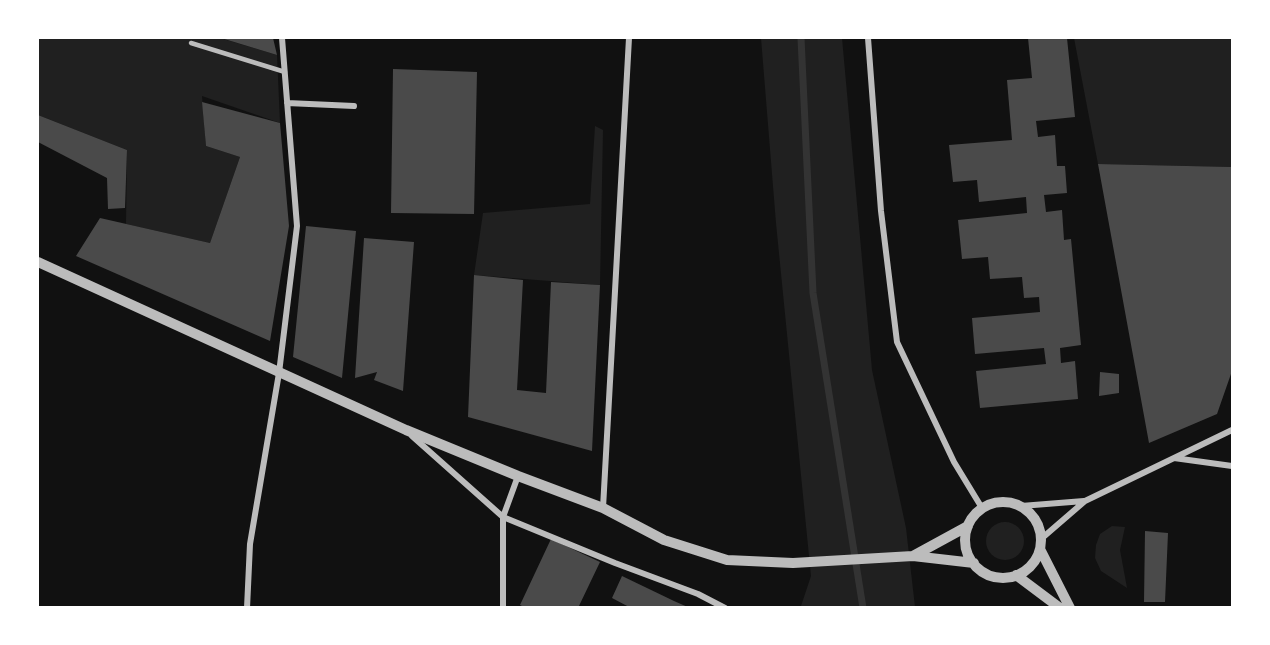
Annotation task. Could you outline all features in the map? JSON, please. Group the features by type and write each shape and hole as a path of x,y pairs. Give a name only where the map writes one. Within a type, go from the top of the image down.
{"street":[{"path":"247,608 250,544 279,373 297,226 282,38"},
{"path":"603,508 629,38"},
{"path":"868,38 881,211 897,342 954,462 982,508"},
{"path":"287,103 354,106"},
{"path":"38,262 403,428 518,476 603,508 664,540 726,560 793,563 914,556 974,563"},
{"path":"403,428 503,517 698,594 725,608"},
{"path":"1085,501 1021,506 1001,502 982,508 968,526 966,545 974,563 988,574 997,577 1016,575 1027,569 1035,560 1041,544 1085,501 1233,430"},
{"path":"1173,458 1233,466"},
{"path":"503,608 503,517 518,476"},
{"path":"1021,506 1032,514 1039,526 1041,544 1070,608"},
{"path":"914,556 968,526"},
{"path":"1016,575 1060,608"}],"lane":[{"path":"191,43 285,72"}],"shaded area":[{"path":"38,38 220,38 277,55 280,123 202,96 206,146 240,157 210,243 126,224 127,150 38,115"},
{"path":"761,38 842,38 872,370 906,528 915,607 801,608 811,576 776,223"},
{"path":"1074,38 1232,38 1232,167 1098,164"},
{"path":"595,126 603,130 600,285 474,275 483,213 590,204"},
{"path":"1005,522 1018,528 1024,541 1018,554 1005,560 992,554 986,541 992,528"},
{"path":"1112,526 1125,527 1120,550 1127,588 1101,571 1095,558 1100,534"}],"building":[{"path":"221,38 273,38 277,55"},
{"path":"1028,38 1067,38 1075,117 1036,121 1038,137 1055,135 1057,166 1065,166 1067,193 1044,195 1046,212 1062,210 1064,240 1071,239 1081,345 1060,348 1061,363 1075,361 1078,399 980,408 976,371 1046,364 1044,348 975,354 972,318 1040,312 1039,297 1024,298 1022,277 990,279 988,257 962,259 958,220 1027,213 1026,197 979,202 977,180 953,182 949,145 1012,140 1007,80 1032,78"},
{"path":"393,69 477,72 474,214 391,213"},
{"path":"202,102 280,123 289,226 270,341 76,256 100,218 210,243 240,157 206,146"},
{"path":"38,115 127,150 125,208 108,209 107,178 38,142"},
{"path":"1098,164 1232,167 1232,371 1217,414 1149,443"},
{"path":"306,226 356,231 342,378 293,357"},
{"path":"364,238 414,242 403,391 374,380 377,372 355,378"},
{"path":"474,275 523,280 517,390 546,393 551,282 600,285 592,451 468,417"},
{"path":"1100,372 1119,374 1119,393 1099,396"},
{"path":"1145,531 1168,533 1165,602 1144,602"},
{"path":"551,539 600,562 578,608 526,608 520,605"},
{"path":"622,576 690,608 631,608 612,598"}],"waterway":[{"path":"801,38 813,293 863,608"}]}
